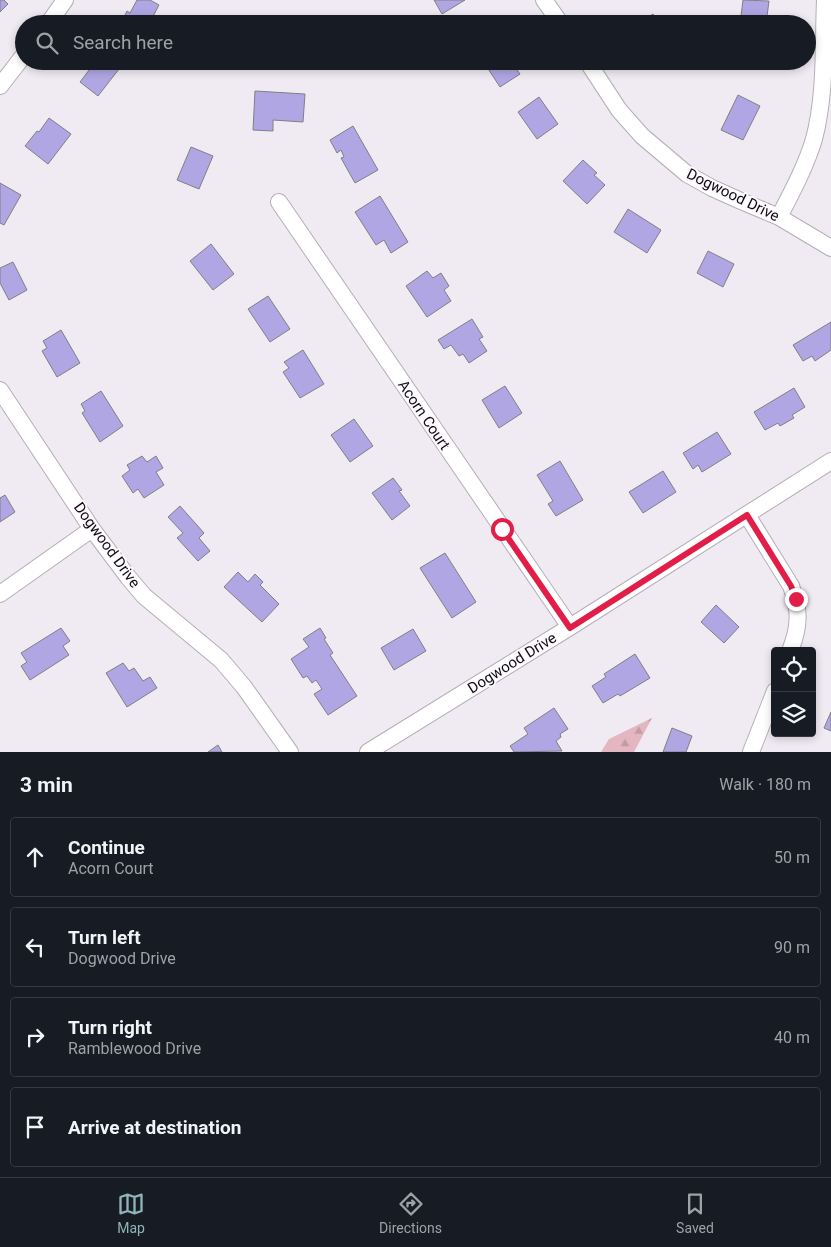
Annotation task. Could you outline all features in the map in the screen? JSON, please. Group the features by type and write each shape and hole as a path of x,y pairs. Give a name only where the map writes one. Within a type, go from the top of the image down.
{"street":[{"path":"54,15 65,0"},
{"path":"544,0 555,15"},
{"path":"779,217 792,192 813,141 819,117 822,95 825,0"},
{"path":"0,86 15,67"},
{"name":"Dogwood Drive","path":"592,70 619,110 642,136 687,174 741,202 779,217 831,248"},
{"name":"Acorn Court","path":"279,202 570,628"},
{"name":"Dogwood Drive","path":"0,390 92,529 128,577 144,596 221,660 244,687 290,752"},
{"name":"Dogwood Drive","path":"368,752 570,628 831,461"},
{"path":"747,515 791,586 796,599 797,625 792,647"},
{"path":"0,594 92,529"},
{"path":"751,752 775,692"}],"green space":[{"path":"652,718 634,752 601,752 609,739"}],"building":[{"path":"0,0 4,0 8,4 0,12"},
{"path":"137,0 150,0 159,5 154,15 125,15 127,11 130,13"},
{"path":"434,0 465,0 442,14"},
{"path":"743,0 769,1 767,15 741,15"},
{"path":"89,70 118,70 98,96 80,82"},
{"path":"489,70 517,70 520,74 500,87"},
{"path":"255,91 305,94 303,122 273,120 273,131 253,130"},
{"path":"738,95 760,106 743,140 721,130"},
{"path":"539,97 558,124 537,139 518,112"},
{"path":"49,118 71,134 48,164 25,146 37,131 39,132"},
{"path":"353,126 378,170 355,183 341,158 344,157 341,150 337,153 330,140"},
{"path":"191,147 213,156 199,189 177,180"},
{"path":"583,160 597,173 594,175 605,185 587,204 563,181"},
{"path":"0,183 21,195 4,225 0,223"},
{"path":"380,196 408,242 391,253 384,240 376,245 355,212"},
{"path":"628,209 661,230 647,253 614,232"},
{"path":"211,244 234,274 213,290 190,261"},
{"path":"708,251 734,264 723,287 697,273"},
{"path":"13,262 27,290 9,300 0,283 0,268"},
{"path":"427,271 433,278 441,273 449,286 444,290 451,301 427,317 406,286"},
{"path":"268,296 290,329 270,342 248,309"},
{"path":"472,319 483,337 479,339 487,351 469,363 463,354 459,356 451,345 444,349 438,340"},
{"path":"831,322 831,350 815,361 812,356 803,361 793,345"},
{"path":"61,330 80,363 57,377 42,351 47,348 43,341"},
{"path":"303,350 324,384 300,398 283,372 289,368 284,362"},
{"path":"505,386 522,413 499,428 482,400"},
{"path":"794,388 805,407 792,415 794,418 780,426 778,423 765,430 754,412"},
{"path":"101,391 123,426 100,442 82,413 85,411 81,404"},
{"path":"354,419 373,446 350,462 331,435"},
{"path":"717,432 731,454 702,472 698,465 693,469 683,453"},
{"path":"142,456 147,462 156,456 163,468 156,472 164,485 144,498 138,489 133,493 122,476 130,470 127,465"},
{"path":"560,461 583,500 556,516 548,504 553,501 537,475"},
{"path":"663,471 676,492 643,513 629,492"},
{"path":"393,478 402,490 399,491 410,506 392,520 372,493"},
{"path":"5,495 15,512 0,522 0,498"},
{"path":"180,506 204,533 199,538 210,551 198,561 177,538 183,533 168,517"},
{"path":"445,553 476,602 452,618 420,568"},
{"path":"238,572 248,582 255,574 263,582 260,585 279,604 262,622 224,587"},
{"path":"716,605 739,627 724,643 701,622"},
{"path":"61,628 70,641 63,646 69,655 30,680 21,666 27,662 21,653"},
{"path":"320,628 326,638 324,639 333,653 330,655 357,696 328,715 314,694 322,689 316,680 312,683 307,676 303,678 291,659 309,647 303,639"},
{"path":"413,629 426,651 394,670 381,648"},
{"path":"635,654 650,678 620,696 618,694 603,703 592,686 606,677 604,674"},
{"path":"123,663 129,671 134,668 143,681 150,677 157,688 127,707 106,673"},
{"path":"554,708 568,729 560,734 561,737 556,741 562,751 514,752 510,746 528,734 524,728"},
{"path":"831,712 831,731 824,728"},
{"path":"672,728 692,736 686,752 663,752"},
{"path":"218,745 222,752 208,752"}],"route":[{"path":"502,529 570,628 747,515 791,586 796,599"}]}
